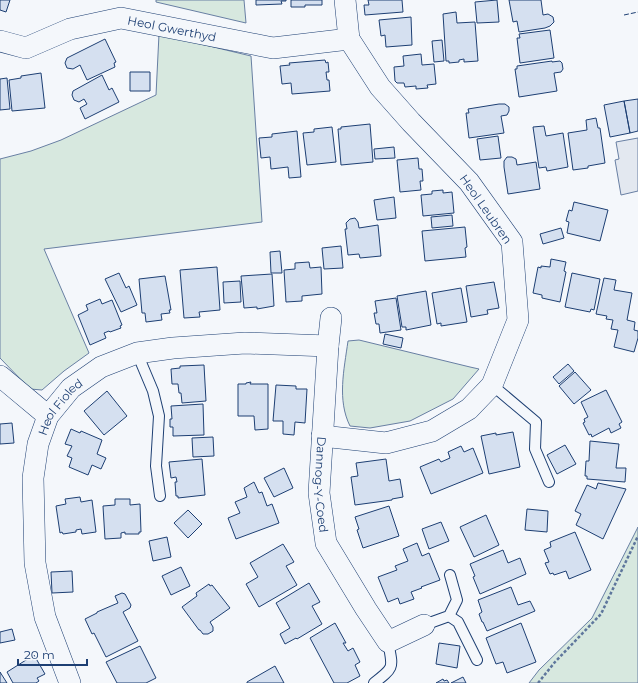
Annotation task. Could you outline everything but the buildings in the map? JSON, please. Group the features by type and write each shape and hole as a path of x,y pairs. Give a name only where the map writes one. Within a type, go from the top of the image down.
{"street":[{"name":"Heol Leubren","path":"322,436 386,443 432,431 469,409 492,385 518,320 512,242 469,182 380,88 349,39 345,0"},
{"name":"Heol Gwerthyd","path":"0,42 26,48 70,29 122,18 273,48 349,39"},
{"name":"Dannog-Y-Coed","path":"330,318 318,493 326,543 388,642"},
{"name":"Heol Fioled","path":"70,683 45,617 35,563 33,478 38,444 48,416 71,388 101,367 137,353 173,348 245,343 328,346"},
{"path":"0,376 48,416"},
{"path":"388,642 424,625"}],"lane":[{"path":"137,353 153,391 159,416 156,466 160,496"},
{"path":"492,385 536,422 535,449 549,482"},
{"path":"424,625 449,616 456,600 450,575"},
{"path":"449,616 458,622 477,660"},
{"path":"374,683 389,672 392,662 388,642"}],"path":[{"path":"538,683 555,662 600,614 638,536"}],"shaded area":[{"path":"156,0 244,0 246,23 156,2"},
{"path":"159,34 251,56 262,222 44,249 89,353 64,371 42,390 30,389 0,358 0,159 31,151 61,140 156,95"},
{"path":"638,138 638,191 621,195 615,160 619,159 616,142"},
{"path":"359,340 479,369 453,399 410,421 370,428 350,426 344,406 343,374 348,341"},
{"path":"638,527 638,683 529,683 539,670 592,618"}],"fence":[{"path":"624,15 638,12"}]}
